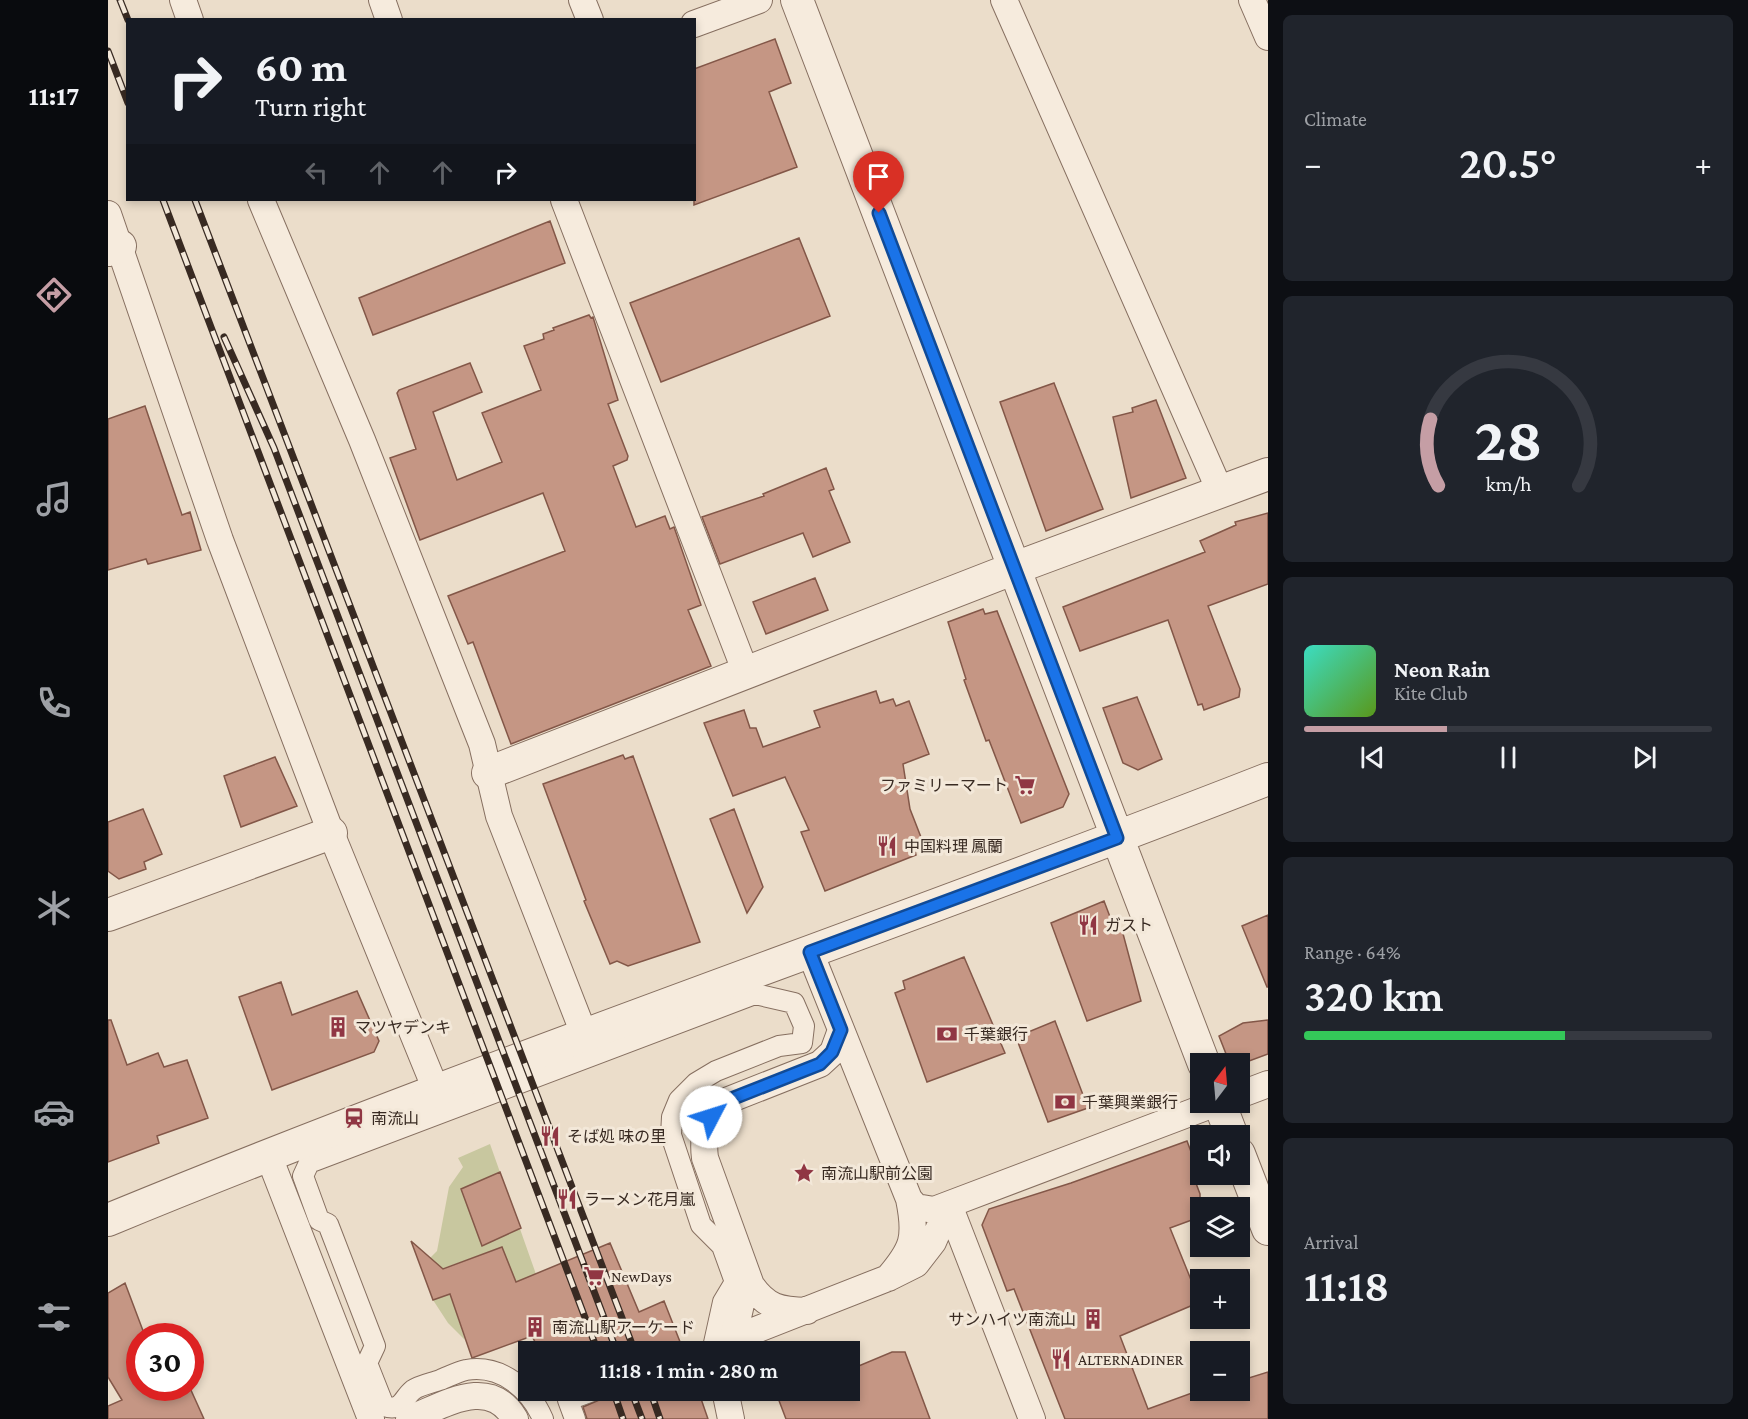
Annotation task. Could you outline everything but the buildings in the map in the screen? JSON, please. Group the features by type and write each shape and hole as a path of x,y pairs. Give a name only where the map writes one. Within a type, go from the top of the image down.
{"street":[{"path":"183,0 189,18"},
{"path":"382,0 388,18"},
{"path":"582,0 589,18"},
{"path":"696,23 759,0"},
{"path":"797,0 1200,1053"},
{"path":"1004,0 1220,492"},
{"path":"1252,0 1268,37"},
{"path":"261,201 340,386 482,744 499,816 584,1034"},
{"path":"564,201 746,674"},
{"path":"108,214 114,248 220,540 331,833 436,1089"},
{"path":"488,773 1015,568 1268,474"},
{"path":"108,1220 268,1154 436,1089 1117,838 1268,779"},
{"path":"108,915 331,833"},
{"path":"810,952 909,1199 914,1233 907,1256 888,1278"},
{"path":"518,1383 484,1370 466,1370 414,1390 401,1406 393,1409 384,1406 367,1363 375,1346 328,1224 319,1220 303,1176 309,1163 755,994 794,1003 804,1026 802,1043 779,1046 716,1071 696,1083 679,1100 672,1116 671,1135 701,1225 722,1246 735,1282 723,1302 714,1341"},
{"path":"820,1064 832,1052 841,1030"},
{"path":"807,1311 783,1310 762,1300 752,1285 705,1158 703,1136 711,1117 721,1103 820,1064 834,1063 848,1068 861,1079"},
{"path":"1250,1091 1268,1084"},
{"path":"909,1199 916,1207 934,1210 1190,1113"},
{"path":"268,1154 371,1419"},
{"path":"1250,1182 1268,1229"},
{"path":"743,1341 753,1331 888,1278 916,1264 933,1242 949,1205"},
{"path":"949,1205 1032,1419"},
{"path":"733,1341 741,1304 752,1285"},
{"path":"409,1419 468,1396 485,1395 507,1407 515,1419"},
{"path":"532,1401 543,1419"},
{"path":"568,1401 575,1419"},
{"path":"727,1401 731,1419"}],"green space":[{"path":"490,1144 549,1311 530,1318 502,1247 441,1269 429,1259 437,1251 449,1187 463,1167 458,1158"},
{"path":"450,1294 465,1340 448,1323 433,1300"}],"railway":[{"path":"120,0 127,18"},
{"path":"108,51 126,98"},
{"path":"163,201 594,1341"},
{"path":"195,201 631,1341"},
{"path":"224,337 274,448 613,1341"},
{"path":"617,1401 623,1419"},
{"path":"635,1401 642,1419"},
{"path":"654,1401 660,1419"}],"place":[{"name":"ファミリーマート","path":"1025,785"},
{"name":"中国料理 鳳蘭","path":"887,846"},
{"name":"ガスト","path":"1088,925"},
{"name":"マツヤデンキ","path":"338,1027"},
{"name":"千葉銀行","path":"947,1034"},
{"name":"千葉興業銀行","path":"1065,1102"},
{"name":"南流山","path":"354,1118"},
{"name":"そば処 味の里","path":"550,1136"},
{"name":"南流山駅前公園","path":"804,1173"},
{"name":"ラーメン花月嵐","path":"567,1199"},
{"name":"NewDays","path":"594,1276"},
{"name":"サンハイツ南流山","path":"1093,1319"},
{"name":"南流山駅アーケード","path":"535,1327"},
{"name":"ALTERNADINER","path":"1061,1359"}],"route":[{"path":"711,1117 721,1103 820,1064 839,1041 841,1030 810,952 1117,838 879,213"}]}
